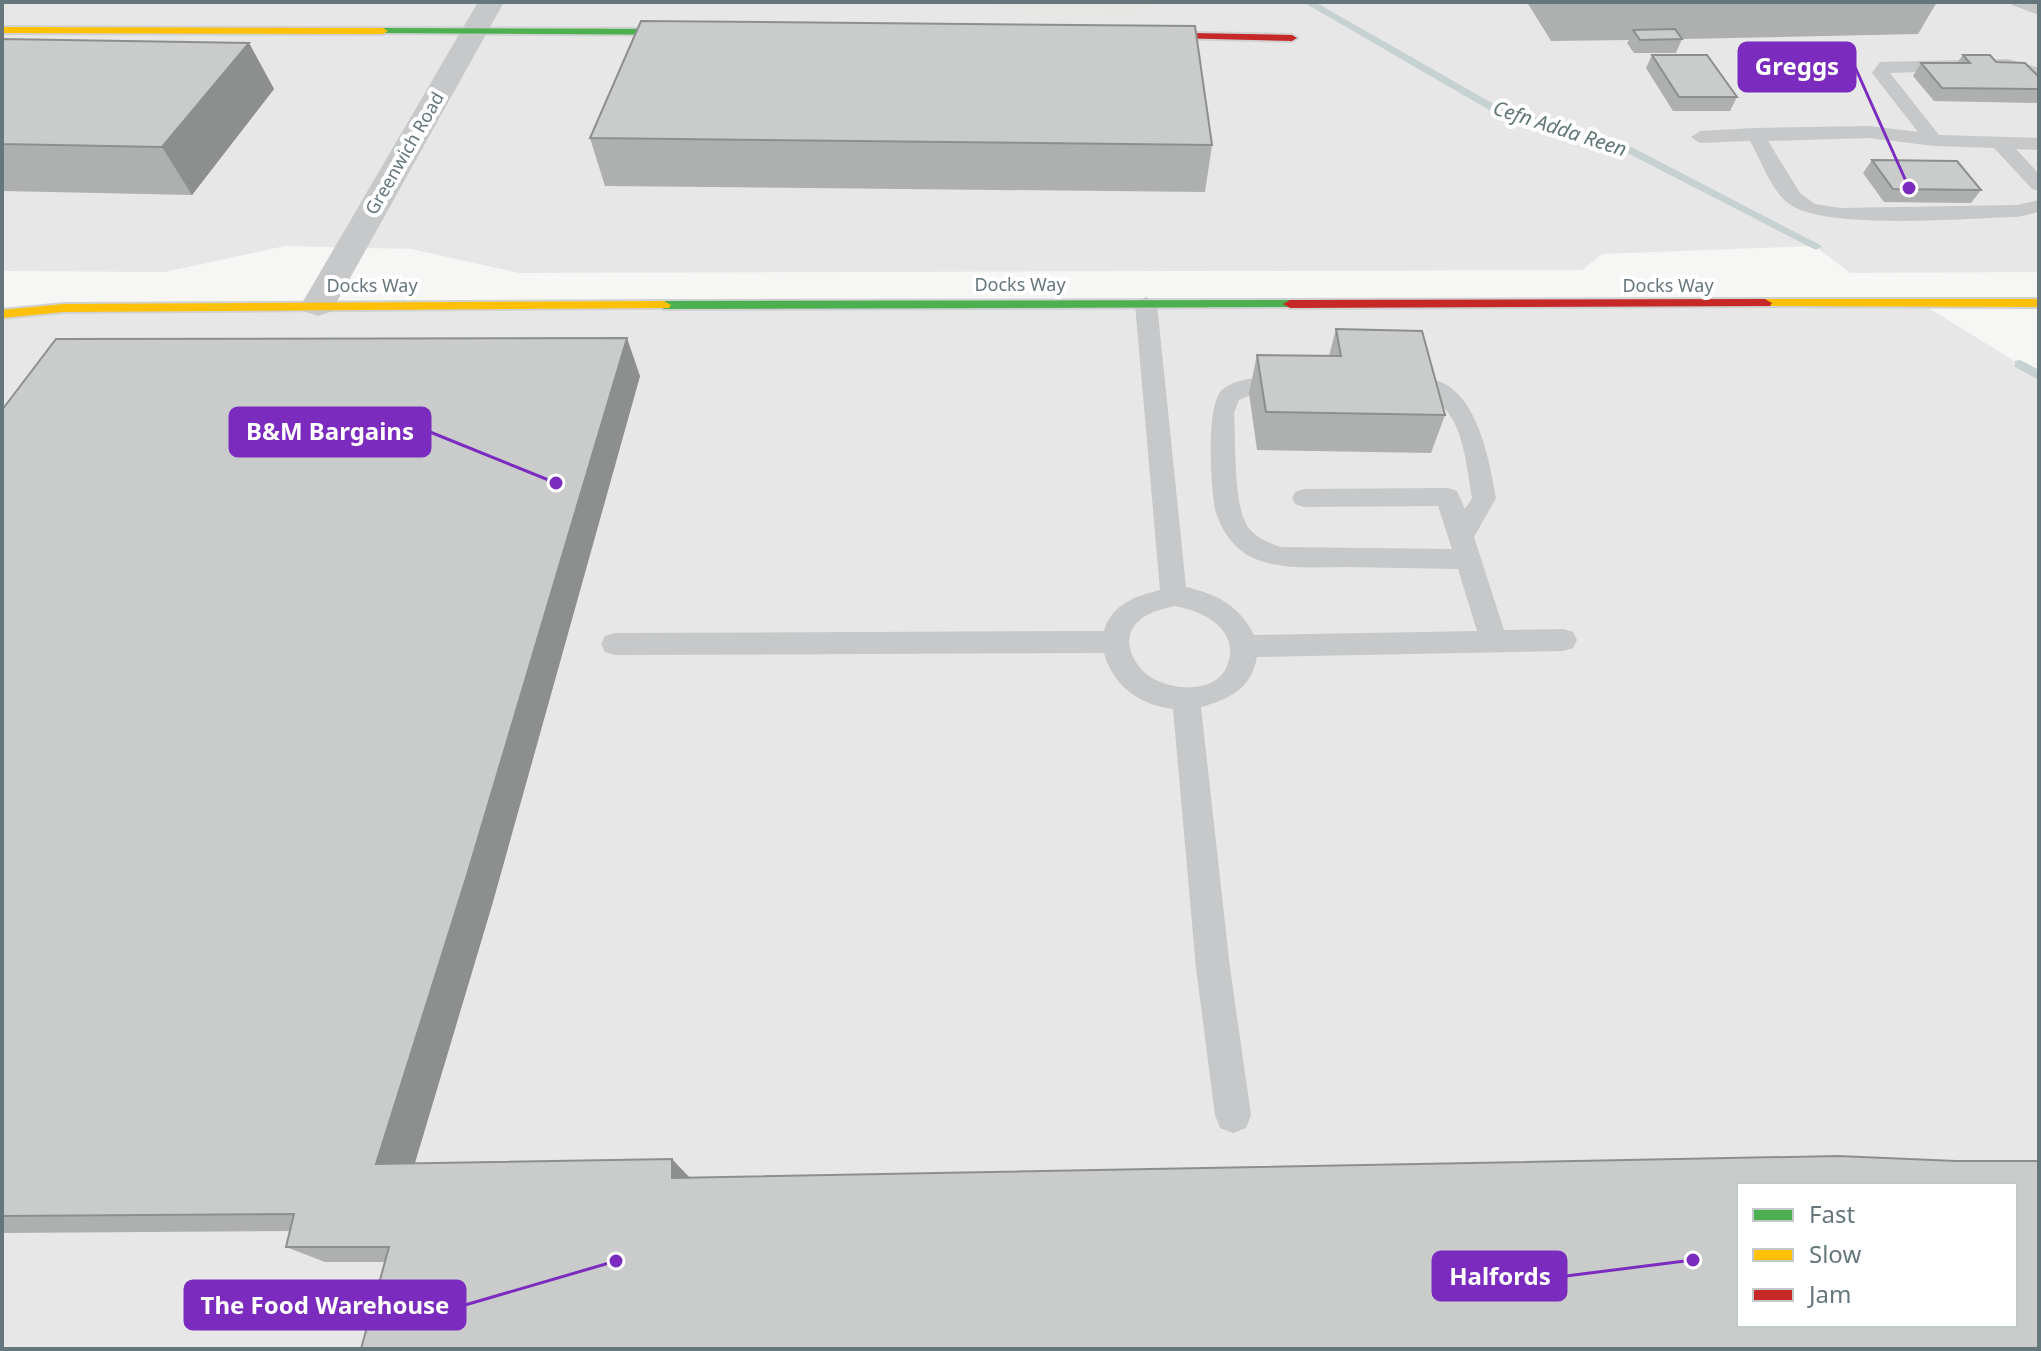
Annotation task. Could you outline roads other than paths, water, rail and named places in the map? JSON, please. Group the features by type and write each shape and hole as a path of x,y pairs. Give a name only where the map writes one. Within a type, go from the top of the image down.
{"street":[{"name":"Greenwich Road","path":"318,305 491,2"},
{"path":"2,30 719,32"},
{"path":"1117,35 1292,38"},
{"name":"Docks Way","path":"2,314 64,308 318,305 2039,303"}],"lane":[{"path":"2018,2 2039,10"},
{"path":"14,50 35,30"},
{"path":"1934,140 1881,73 1886,66 2008,64 2039,74"},
{"path":"1700,137 1869,132 1934,140 2039,144"},
{"path":"1755,134 1792,197 1809,209 1840,214 2017,211 2039,206"},
{"path":"2001,144 2039,185"},
{"path":"1146,304 1174,596"},
{"path":"1315,386 1248,387 1230,395 1222,413 1228,509 1238,533 1257,549 1280,557 1463,549"},
{"path":"1413,386 1456,401 1468,422 1484,498 1463,549"},
{"path":"1304,498 1448,497 1494,640"},
{"path":"1174,596 1194,598 1228,617 1239,630 1244,646 1243,662 1236,677 1223,689 1206,697 1186,700 1163,697 1143,689 1126,676 1116,659 1113,642 1117,627 1126,614 1139,604 1174,596"},
{"path":"1244,646 1563,640"},
{"path":"615,644 1113,642"},
{"path":"1186,700 1213,968 1233,1115"}],"waterway":[{"name":"Cefn Adda Reen","path":"1308,2 1495,109 1614,142 1816,246"},
{"path":"2020,364 2039,376"}],"place":[{"name":"Greggs","path":"1909,188"},
{"name":"B&M Bargains","path":"556,483"},
{"name":"Halfords","path":"1693,1260"},
{"name":"The Food Warehouse","path":"616,1261"}]}
